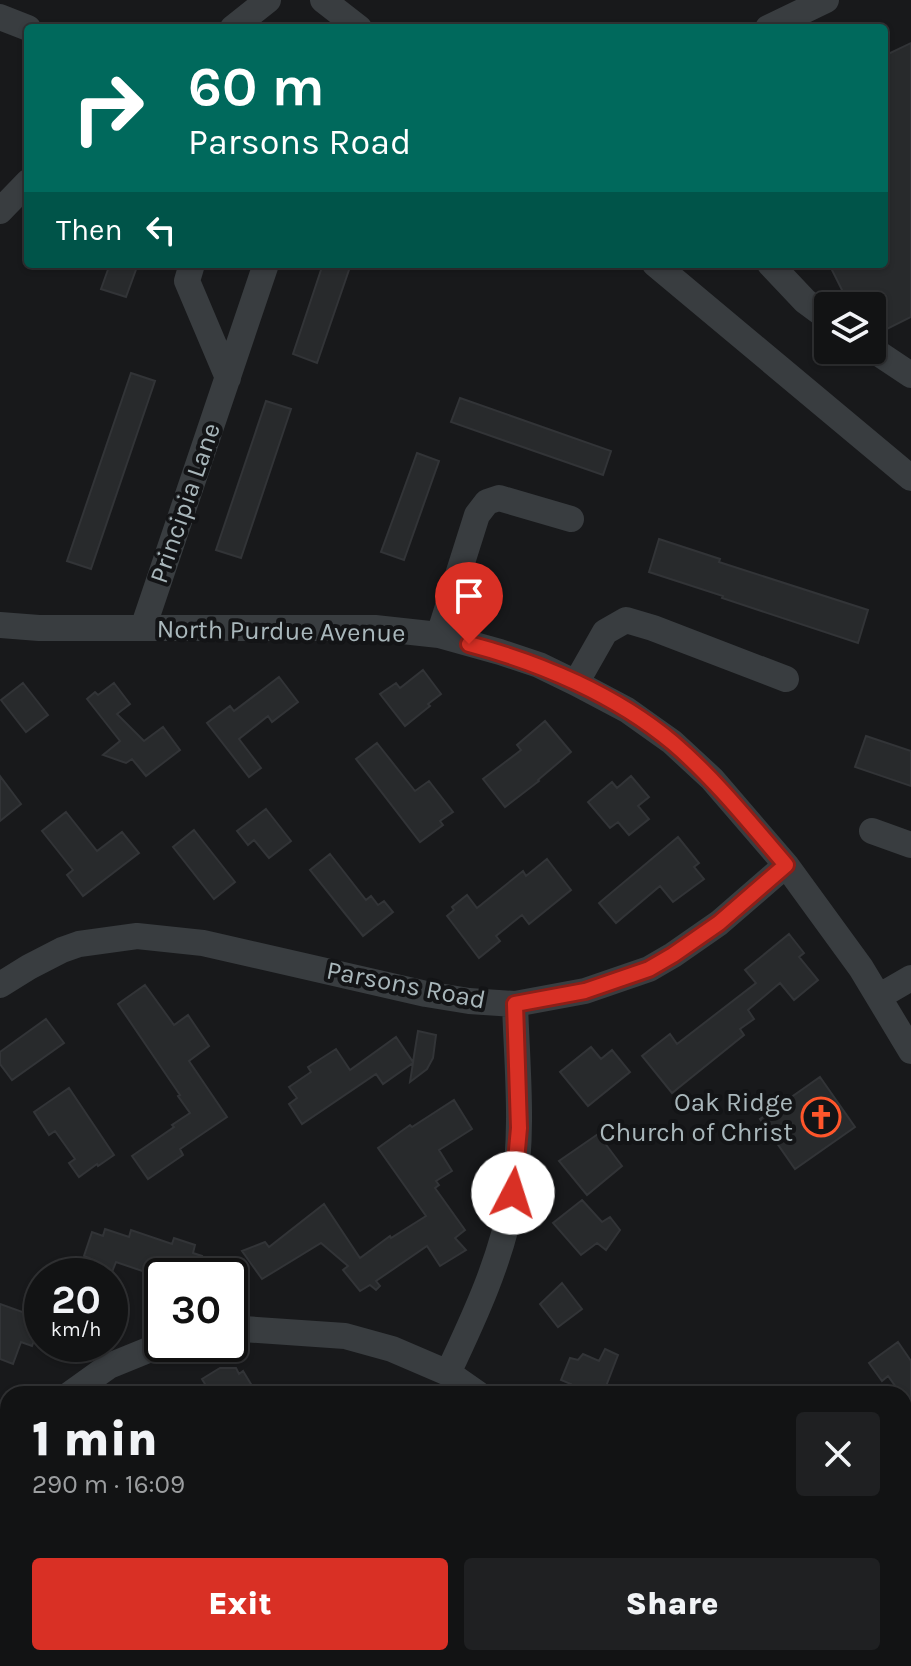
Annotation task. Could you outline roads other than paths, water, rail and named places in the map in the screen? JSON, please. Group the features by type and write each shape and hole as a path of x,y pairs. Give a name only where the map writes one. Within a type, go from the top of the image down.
{"street":[{"path":"238,24 268,0"},
{"path":"323,0 354,24"},
{"path":"776,24 826,0"},
{"path":"0,17 24,26"},
{"path":"0,211 24,186"},
{"path":"191,268 187,281 228,378"},
{"name":"Principia Lane","path":"143,628 265,268"},
{"path":"660,268 911,478"},
{"path":"774,268 814,308"},
{"path":"890,353 911,375"},
{"path":"439,635 477,515 487,502 499,498 571,519"},
{"path":"576,683 605,632 626,620 786,679"},
{"name":"North Purdue Avenue","path":"0,625 39,628 375,628 439,635 539,665 627,710 672,742 712,779 786,865 880,996 911,1051"},
{"path":"872,831 911,845"},
{"name":"Parsons Road","path":"0,985 62,950 79,944 137,936 203,943 426,994 515,1004 585,991 649,969 719,923 786,865"},
{"path":"880,996 911,978"},
{"path":"448,1373 486,1290 502,1243 513,1193 519,1128 515,1004"},
{"path":"248,1329 345,1336 392,1349 448,1373 467,1386"},
{"path":"81,1386 109,1366 144,1351"}],"place":[{"name":"Oak Ridge Church of Christ","path":"821,1117"}]}
